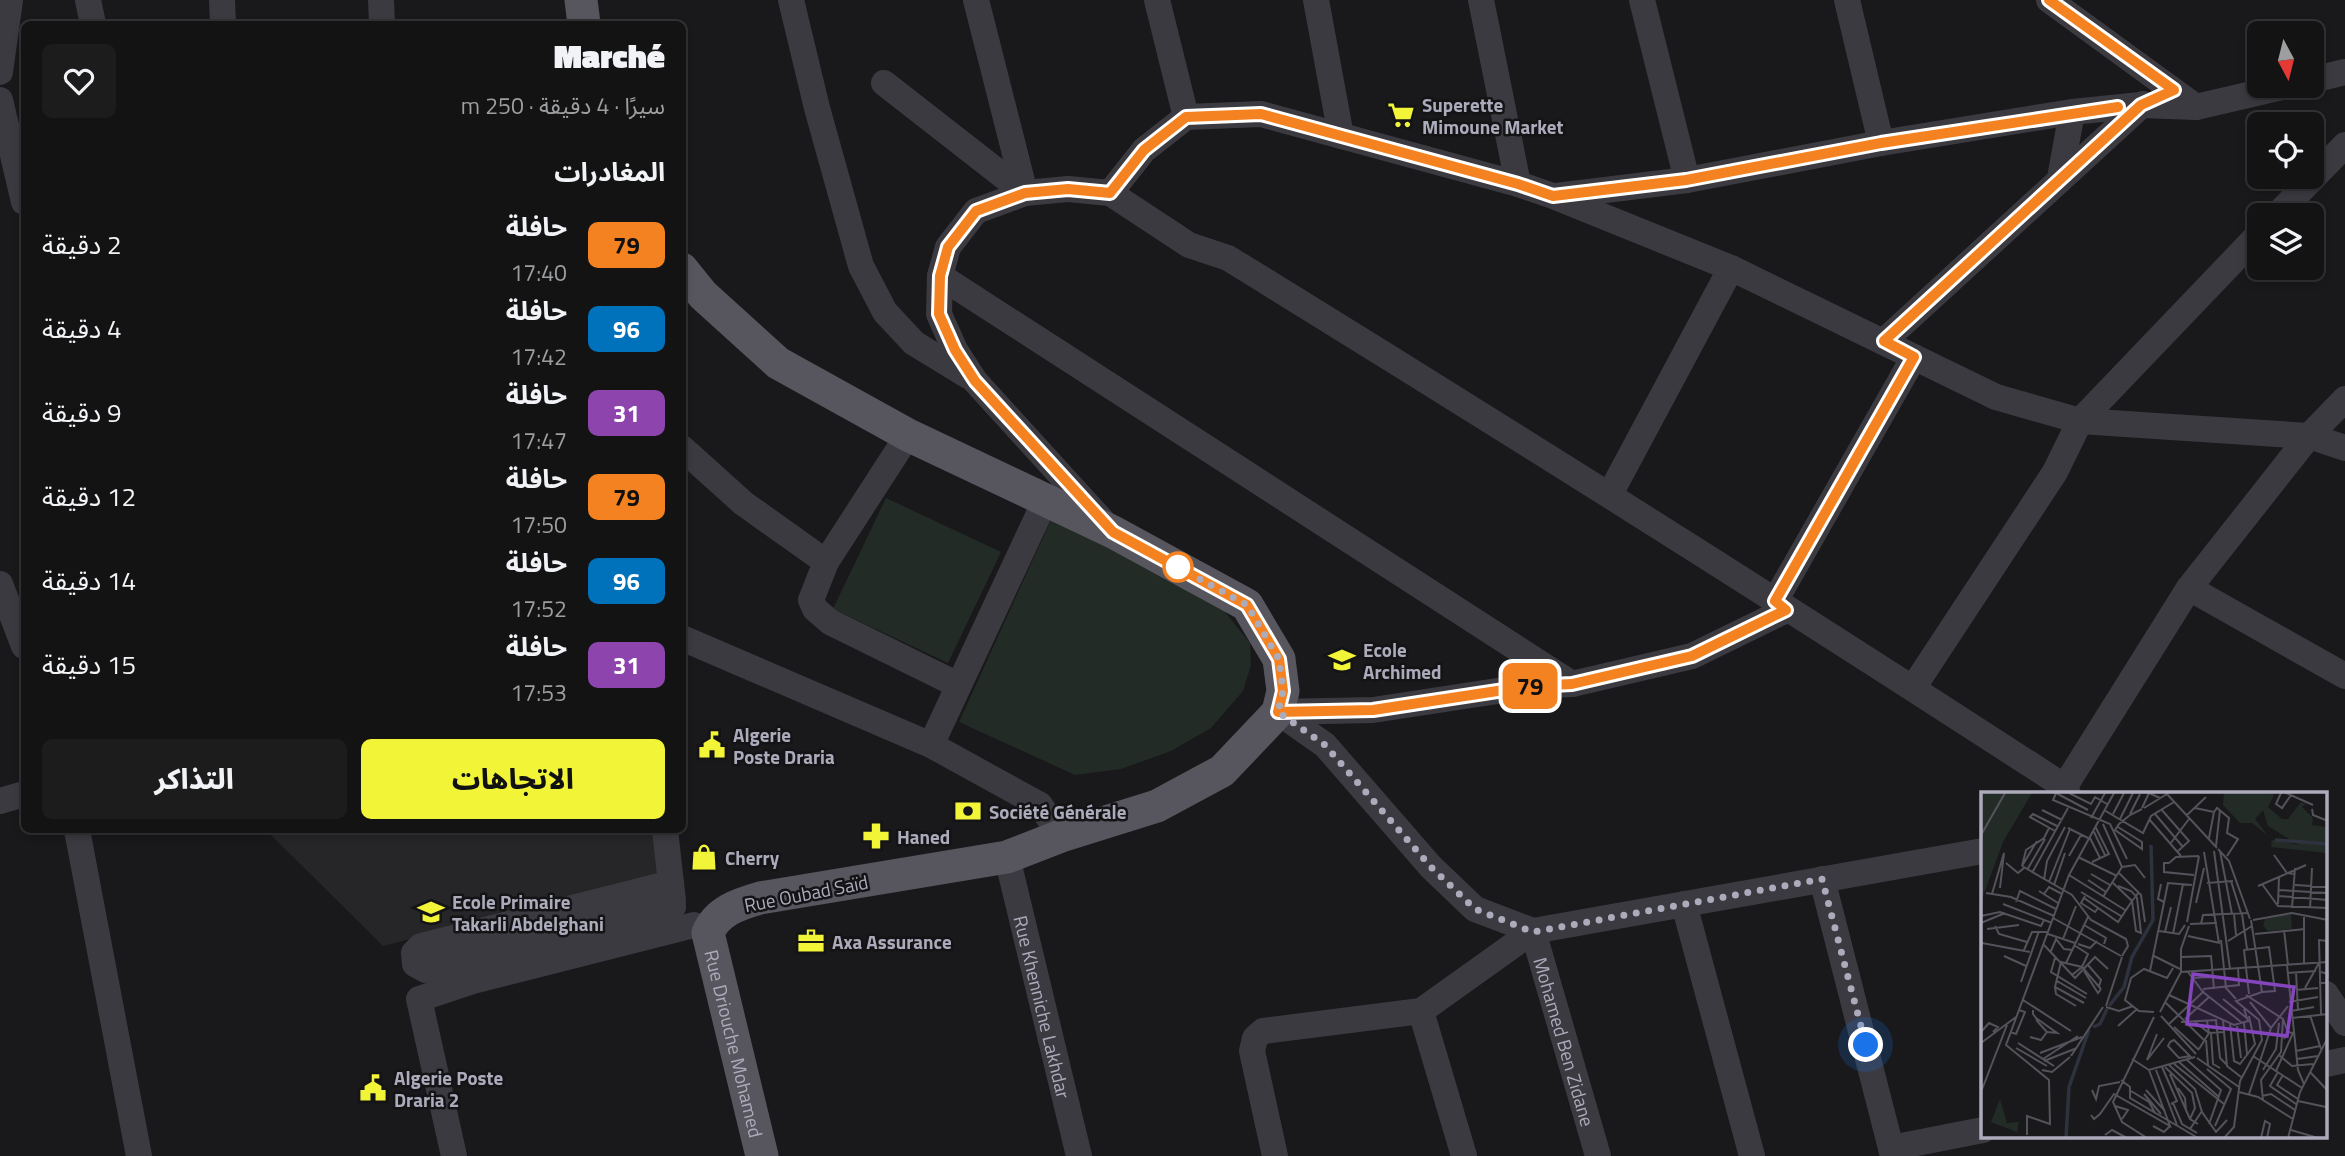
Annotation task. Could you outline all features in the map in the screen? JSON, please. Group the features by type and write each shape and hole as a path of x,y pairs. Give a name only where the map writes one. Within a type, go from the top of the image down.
{"main road":[{"path":"581,0 584,21"},
{"path":"686,274 703,295 778,363 908,435 1113,532 1247,605 1279,659 1283,691 1278,712"},
{"name":"Rue Oubad Saïd","path":"701,929 722,914 760,898 1007,857 1061,835 1157,806 1222,771 1278,712"},
{"name":"Rue Driouche Mohamed","path":"701,929 762,1156"}],"street":[{"path":"0,72 9,0"},
{"path":"89,0 92,21"},
{"path":"222,0 223,21"},
{"path":"381,0 382,21"},
{"path":"791,0 817,108 861,266 885,312 914,343 975,381"},
{"path":"976,0 1025,193"},
{"path":"1157,0 1186,117"},
{"path":"1316,0 1341,136"},
{"path":"1481,0 1518,184"},
{"path":"1642,0 1686,180"},
{"path":"1847,0 1881,143"},
{"path":"2049,0 2196,107"},
{"path":"2324,77 2345,72"},
{"path":"884,83 1025,193"},
{"path":"1884,341 2141,105 2174,90"},
{"path":"1553,196 1686,180 1881,143 2072,112 2141,105 2196,107 2247,95"},
{"path":"0,100 21,189"},
{"path":"2060,178 2072,112"},
{"path":"1110,193 1144,150 1186,117 1261,114 1553,196 1731,268 1996,397 2080,421 2309,436 2345,449"},
{"path":"2289,203 2345,145"},
{"path":"1113,532 975,381 955,350 939,314 940,276 948,247 976,211 1025,193 1068,189 1110,193 1189,245 1228,258 1610,494 1780,606 1913,688 2064,791 2189,587 2309,436 2345,399"},
{"path":"1913,688 2055,472 2080,421 2247,247"},
{"path":"1610,494 1731,268"},
{"path":"940,276 1572,684"},
{"path":"1278,712 1373,710 1530,686 1572,684 1692,656 1780,606 1914,357"},
{"path":"908,435 826,562 811,600 815,609 830,622 958,685"},
{"path":"686,452 743,503 826,562"},
{"path":"931,745 1045,501"},
{"path":"0,584 21,638"},
{"path":"2189,587 2345,677"},
{"path":"686,640 931,745 1041,806 1061,835"},
{"name":"Mohamed Ben Zidane","path":"1278,712 1325,745 1431,867 1475,909 1533,932 1598,1156"},
{"path":"0,801 21,795"},
{"path":"78,833 139,1156"},
{"path":"665,833 672,895 701,929"},
{"path":"1275,1156 1252,1051 1255,1038 1263,1031 1421,1011 1533,932 1981,851"},
{"name":"Rue Khenniche Lakhdar","path":"1007,857 1079,1156"},
{"path":"1822,879 1892,1152 1981,1130"},
{"path":"672,895 491,954 426,970 415,964 414,953 421,946 672,895"},
{"path":"1684,904 1752,1156"},
{"name":"Rue Oubad Saïd","path":"454,1156 419,999 473,981 701,929"},
{"path":"473,981 491,954"},
{"path":"2328,997 2345,1023"},
{"path":"1421,1011 1464,1156"}],"shaded area":[{"path":"886,498 1001,552 948,663 833,609"},
{"path":"1051,520 1213,597 1250,643 1251,665 1243,691 1211,728 1171,751 1121,769 1075,775 959,722"},
{"name":"Ecole Primaire Takarli Abdelghani","path":"269,833 657,833 662,875 383,946"}],"bus line":[{"name":"79","path":"2049,0 2174,90 2141,105 1884,341 1914,357 1775,601 1786,610 1692,656 1572,684 1530,686 1373,710 1278,712 1283,691 1279,659 1247,605 1113,532 975,381 955,350 939,314 940,276 948,247 976,211 1025,193 1068,189 1110,193 1144,150 1186,117 1261,114 1553,196 1686,180 1881,143 2118,107"}],"place":[{"name":"Superette Mimoune Market","path":"1401,115"},
{"name":"Ecole Archimed","path":"1342,660"},
{"name":"Algerie Poste Draria","path":"712,745"},
{"name":"Société Générale","path":"968,811"},
{"name":"Haned","path":"876,836"},
{"name":"Cherry","path":"704,857"},
{"name":"Ecole Primaire Takarli Abdelghani","path":"431,912"},
{"name":"Axa Assurance","path":"811,941"},
{"name":"Algerie Poste Draria 2","path":"373,1088"}],"route":[{"path":"1178,567 1247,605 1279,659 1283,691 1278,712 1325,745 1431,867 1475,909 1533,932 1822,879 1866,1045"}]}
